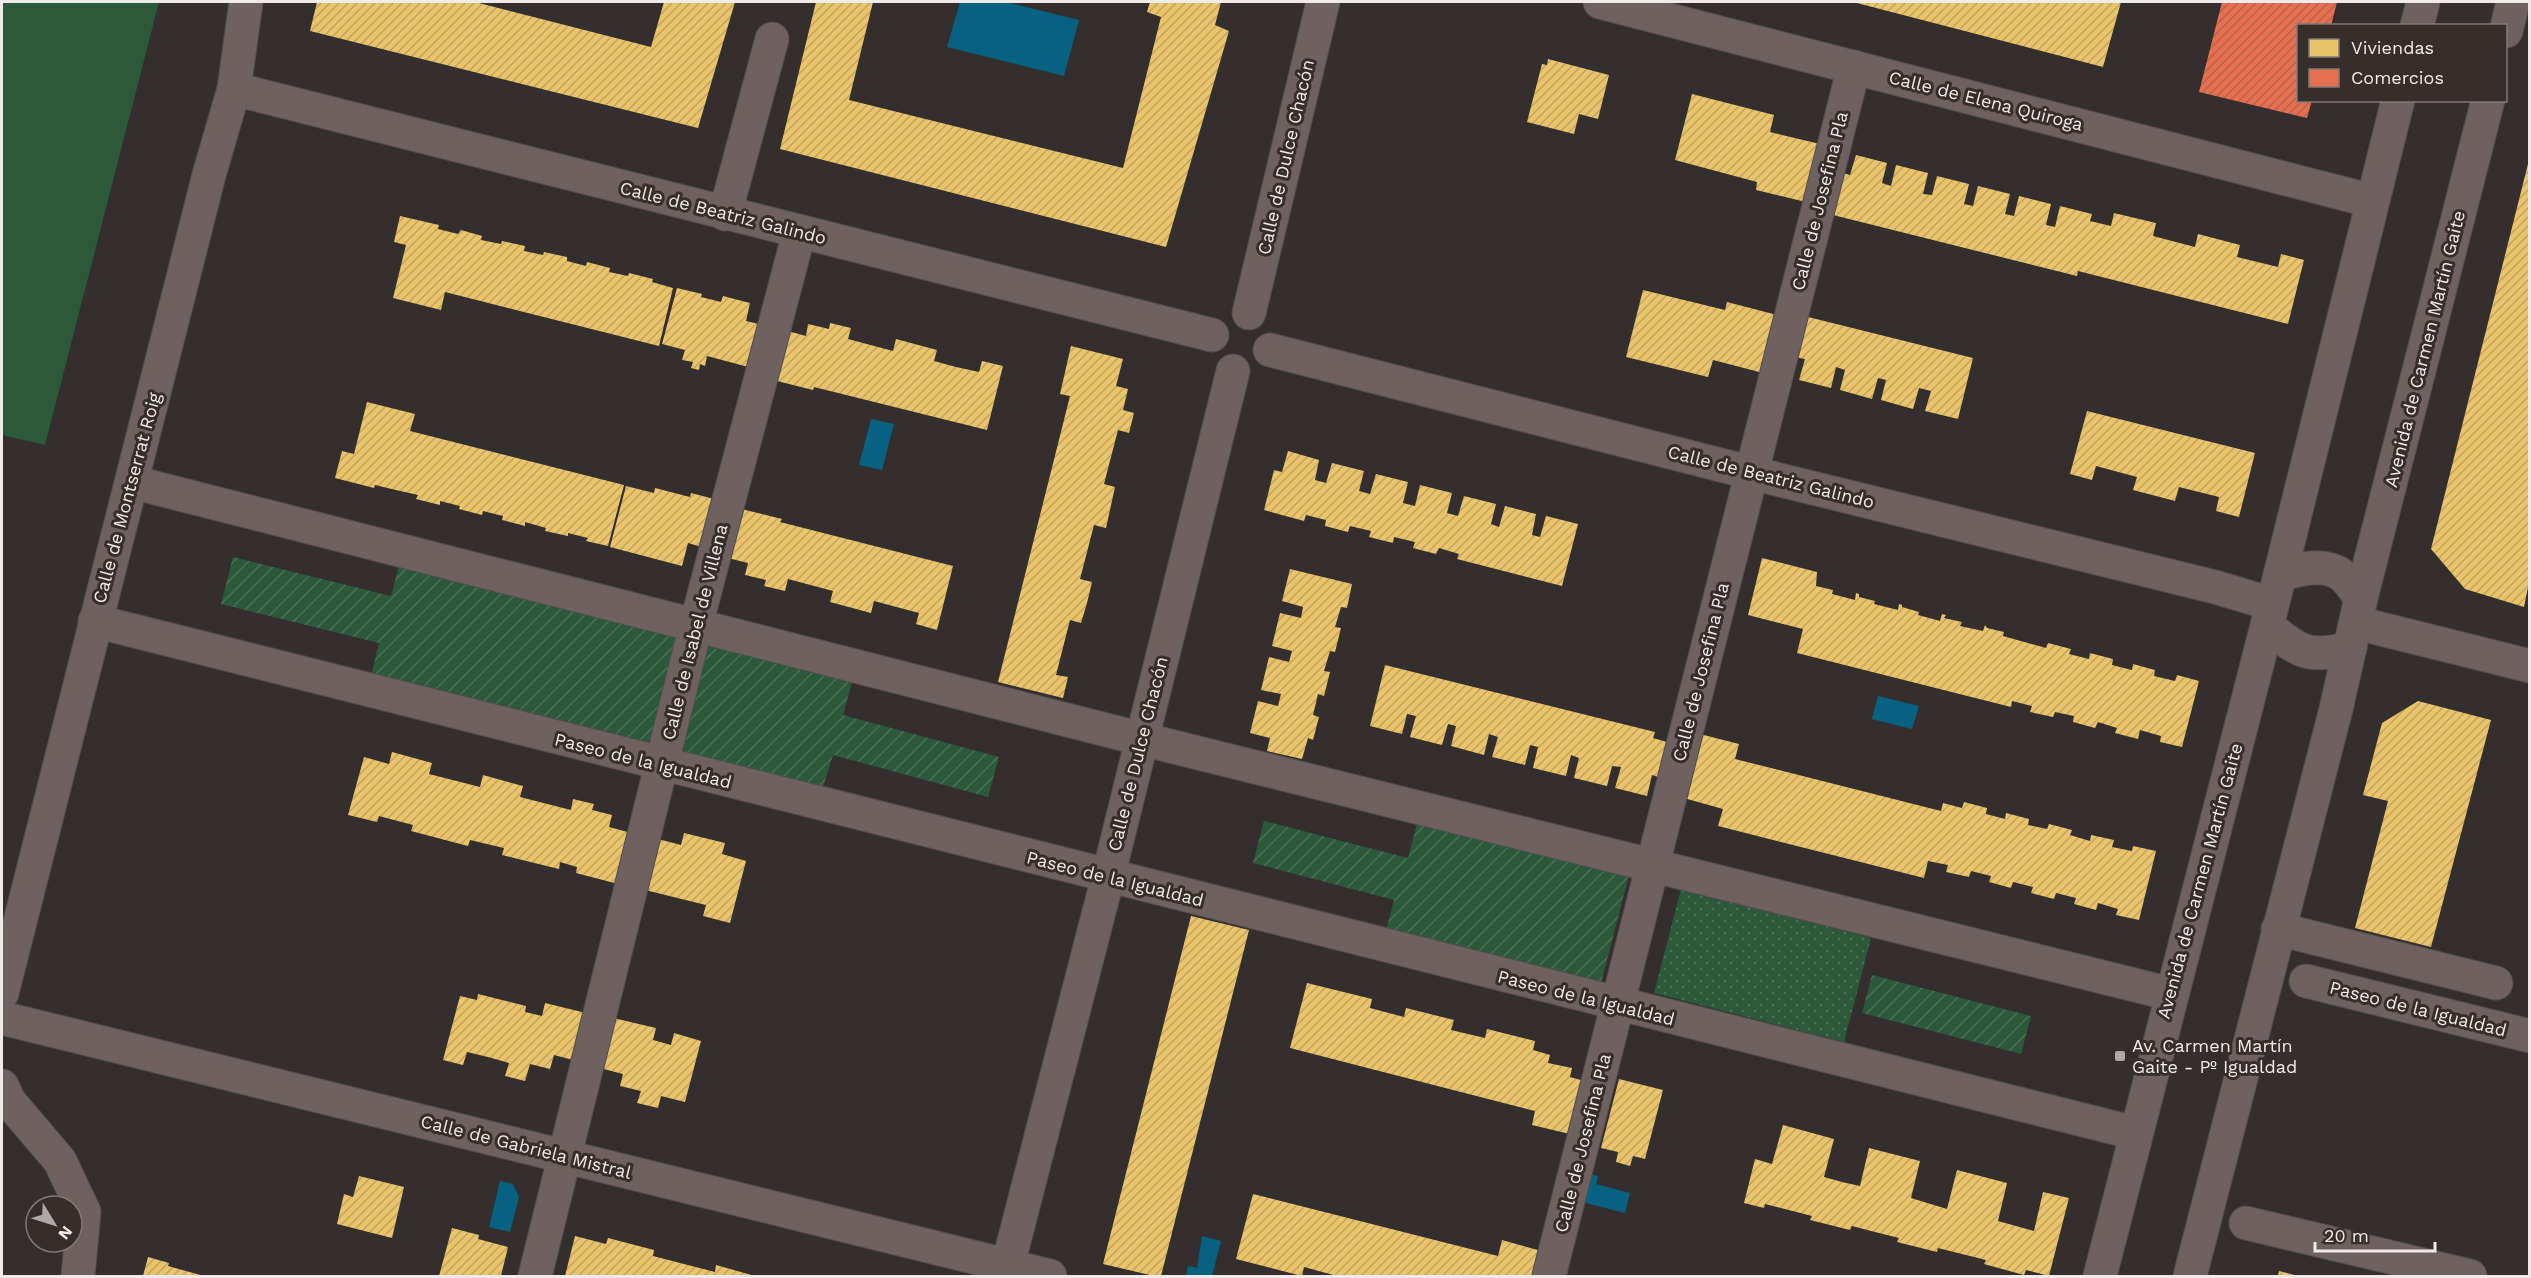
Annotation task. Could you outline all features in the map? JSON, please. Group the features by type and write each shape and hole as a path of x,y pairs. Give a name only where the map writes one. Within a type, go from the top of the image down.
{"street":[{"name":"Calle de Montserrat Roig","path":"2,993 206,186 234,89 246,2"},
{"name":"Calle de Dulce Chacón","path":"1249,313 1323,2"},
{"name":"Calle de Elena Quiroga","path":"1600,2 2372,201"},
{"path":"2418,24 2423,2"},
{"path":"2507,24 2513,2"},
{"path":"725,214 772,39"},
{"name":"Calle de Josefina Pla","path":"1549,1276 1854,67"},
{"name":"Calle de Beatriz Galindo","path":"234,89 799,233 1212,335"},
{"name":"Avenida de Carmen Martín Gaite","path":"2100,1276 2273,601 2397,102"},
{"name":"Avenida de Carmen Martín Gaite","path":"2190,1276 2487,102"},
{"name":"Calle de Isabel de Villena","path":"535,1276 696,625 799,233"},
{"path":"1234,313 1249,313 1263,321 1271,334 1270,350 1262,363 1249,372 1233,371 1220,364 1212,350 1212,335 1220,321 1234,313"},
{"name":"Calle de Beatriz Galindo","path":"1270,350 1752,473 2273,601"},
{"name":"Calle de Dulce Chacón","path":"1006,1271 1108,877 1233,371"},
{"path":"132,482 1142,739 2171,994"},
{"path":"2326,568 2344,577 2356,623 2329,653 2304,653 2287,643 2273,601 2302,569 2326,568"},
{"name":"Paseo de la Igualdad","path":"95,621 1617,1006 2135,1133"},
{"path":"2356,623 2529,666"},
{"path":"2278,929 2496,983"},
{"name":"Paseo de la Igualdad","path":"2306,981 2529,1036"},
{"name":"Calle de Gabriela Mistral","path":"2,1018 563,1156 1006,1271 1050,1276"},
{"path":"2,1086 9,1101 60,1161 84,1212 78,1276"},
{"path":"2246,1223 2470,1276"}],"green space":[{"path":"2,2 159,2 45,445 2,435"},
{"path":"233,557 391,596 399,565 678,634 650,746 371,676 379,643 221,604"},
{"path":"708,640 853,679 843,715 999,757 988,797 833,755 822,791 677,751"},
{"path":"1418,820 1629,875 1600,987 1386,931 1394,900 1253,863 1264,821 1408,858"},
{"path":"1681,889 1871,938 1844,1042 1654,993"},
{"path":"1872,975 2031,1016 2021,1054 1862,1013"}],"water":[{"path":"960,2 1006,2 1079,20 1064,76 947,47"},
{"path":"871,419 894,424 882,470 859,465"},
{"path":"1878,696 1919,706 1912,729 1872,719"},
{"path":"1590,1174 1598,1176 1596,1184 1630,1193 1625,1213 1582,1202"},
{"path":"500,1181 513,1184 519,1197 510,1232 489,1227"},
{"path":"1202,1236 1221,1241 1212,1276 1186,1276 1188,1266 1197,1268"}],"building: Viviendas":[{"path":"317,2 475,2 651,47 664,2 735,2 698,128 310,31"},
{"path":"816,2 873,2 849,100 1123,168 1161,17 1147,12 1150,2 1221,2 1215,25 1229,31 1166,247 780,149"},
{"path":"1853,2 2121,2 2103,67"},
{"path":"1548,59 1609,75 1598,119 1579,114 1574,134 1527,122 1542,64 1547,65"},
{"path":"1692,94 1774,115 1770,132 1824,145 1810,203 1756,190 1757,182 1675,160"},
{"path":"1856,155 1887,163 1882,183 1891,186 1896,165 1928,173 1923,194 1932,195 1937,176 1969,184 1964,204 1973,206 1978,186 2010,194 2005,214 2014,216 2019,196 2051,204 2046,225 2055,227 2060,206 2092,214 2090,221 2111,226 2114,213 2156,223 2153,236 2195,247 2198,234 2240,245 2237,257 2278,267 2281,254 2304,260 2288,324 2078,271 2077,276 1825,213 1836,171 1850,175"},
{"path":"2529,160 2529,582 2524,607 2465,589 2431,549"},
{"path":"400,216 439,225 438,229 458,234 461,230 482,236 481,240 501,244 502,241 525,246 524,251 543,255 544,252 567,257 567,261 586,266 587,262 610,268 609,272 628,276 629,273 653,279 652,282 673,288 659,346 445,292 441,310 393,298 406,245 394,242"},
{"path":"677,288 702,294 701,297 721,302 723,296 750,303 746,321 763,325 752,368 707,356 705,366 700,364 699,370 691,368 693,362 682,360 685,350 662,344"},
{"path":"1643,290 1725,310 1727,302 1781,316 1767,374 1713,360 1708,377 1626,357"},
{"path":"1800,315 1973,358 1958,419 1925,411 1931,391 1919,388 1913,409 1881,400 1886,380 1878,378 1872,399 1840,390 1845,370 1836,367 1831,388 1799,380 1805,359 1789,356"},
{"path":"830,323 851,328 848,339 893,351 896,339 937,350 934,361 956,367 979,372 982,361 1003,366 987,430 814,387 813,390 769,379 781,329 806,336 808,324 829,329"},
{"path":"1071,346 1123,359 1116,386 1128,389 1123,410 1134,413 1129,433 1118,430 1104,484 1115,487 1106,528 1094,525 1080,579 1092,582 1087,603 1081,623 1070,620 1056,675 1068,677 1063,698 998,682 1070,396 1060,394"},
{"path":"367,402 415,414 410,431 624,485 608,546 586,541 588,538 568,533 568,536 545,531 546,528 525,522 525,526 502,520 503,516 483,511 482,515 440,501 440,505 416,499 418,495 375,485 374,488 335,478 342,451 354,454"},
{"path":"2087,411 2255,453 2239,517 2216,511 2219,497 2179,487 2175,501 2133,490 2137,477 2096,466 2092,480 2070,474"},
{"path":"1288,451 1319,460 1315,480 1326,483 1332,463 1364,471 1359,491 1370,494 1376,474 1408,482 1403,503 1415,506 1420,485 1452,493 1447,513 1458,516 1464,496 1496,504 1491,524 1499,527 1505,506 1536,514 1532,535 1540,537 1546,516 1578,524 1562,586 1457,559 1459,554 1439,548 1436,554 1413,548 1415,542 1394,537 1393,543 1369,537 1371,531 1350,526 1348,532 1325,526 1326,520 1306,515 1304,521 1264,510 1274,470 1282,472"},
{"path":"626,486 654,493 655,488 690,497 691,493 718,500 705,548 688,543 682,566 610,547"},
{"path":"737,508 782,519 780,522 953,566 937,630 916,624 919,613 874,601 871,613 830,602 833,591 788,579 785,591 764,586 766,580 745,575 748,563 724,557"},
{"path":"1762,558 1817,572 1816,586 1833,590 1832,594 1855,600 1856,593 1859,597 1875,601 1874,604 1898,610 1899,604 1919,612 1918,615 1940,621 1942,614 1946,615 1944,618 1962,622 1960,626 1983,631 1985,625 1987,628 2004,632 2003,636 2046,648 2048,643 2071,649 2069,654 2089,659 2090,653 2113,659 2112,665 2132,670 2133,664 2155,670 2154,676 2175,681 2177,675 2199,681 2182,747 2160,742 2161,736 2140,730 2138,739 2115,733 2117,728 2098,722 2095,728 2073,722 2074,716 2055,712 2053,717 2030,712 2032,706 2012,701 2011,707 1797,653 1803,629 1748,615"},
{"path":"1290,569 1352,584 1347,608 1341,607 1335,627 1341,628 1335,652 1330,651 1324,671 1330,672 1324,696 1318,694 1313,715 1319,717 1313,740 1308,738 1302,759 1267,751 1270,738 1250,733 1258,701 1278,706 1281,694 1261,690 1269,657 1289,662 1292,651 1272,646 1280,613 1301,618 1303,607 1282,601"},
{"path":"1385,665 1655,732 1653,738 1674,744 1664,779 1652,775 1647,796 1615,788 1621,767 1612,766 1607,786 1574,778 1579,758 1571,755 1566,776 1533,768 1538,747 1530,745 1525,765 1492,757 1498,737 1489,734 1484,755 1451,746 1456,726 1448,724 1442,745 1410,737 1416,716 1407,714 1402,734 1370,726"},
{"path":"2418,701 2491,720 2431,947 2355,928 2388,801 2363,795 2382,723"},
{"path":"1696,733 1739,744 1735,759 1941,811 1943,803 1962,808 1964,802 1987,808 1986,814 2005,819 2006,813 2029,819 2028,825 2047,829 2049,824 2072,830 2070,835 2090,841 2091,835 2114,840 2112,847 2132,851 2133,846 2156,851 2139,920 2116,915 2118,909 2098,903 2096,910 2074,904 2076,898 2056,893 2054,899 2031,893 2033,887 2013,882 2011,888 1989,882 1991,876 1971,871 1969,877 1946,872 1948,865 1928,861 1924,878 1718,826 1723,809 1680,797"},
{"path":"392,752 432,763 429,774 480,787 483,775 523,786 520,797 571,810 573,799 594,804 592,810 612,815 609,827 635,834 622,885 576,873 577,867 560,862 559,869 502,855 504,848 470,840 468,846 411,831 413,825 379,816 377,822 348,815 364,757 389,764"},
{"path":"684,833 725,843 722,854 746,861 730,923 703,916 706,905 641,889 654,838 681,845"},
{"path":"1191,916 1249,930 1161,1276 1154,1276 1103,1264"},
{"path":"1307,983 1372,999 1370,1008 1404,1017 1406,1008 1454,1020 1451,1030 1485,1038 1487,1029 1535,1041 1533,1050 1550,1055 1548,1063 1572,1068 1570,1077 1588,1082 1574,1135 1532,1125 1535,1111 1290,1048"},
{"path":"478,994 526,1006 525,1012 542,1016 545,1003 590,1014 577,1061 554,1055 550,1069 530,1064 525,1081 505,1076 509,1063 488,1057 467,1052 463,1065 443,1060 460,996 477,1000"},
{"path":"609,1017 656,1028 653,1040 671,1045 674,1033 701,1041 685,1102 661,1096 658,1108 637,1103 641,1091 620,1086 623,1074 596,1067"},
{"path":"1619,1079 1663,1090 1645,1159 1633,1156 1630,1166 1616,1162 1618,1152 1601,1148"},
{"path":"1783,1125 1834,1139 1824,1177 1842,1182 1860,1186 1869,1148 1920,1161 1911,1198 1947,1209 1957,1170 2007,1183 1998,1221 2034,1231 2043,1192 2069,1198 2049,1276 2026,1270 2024,1275 1984,1264 1986,1260 1938,1248 1937,1252 1897,1242 1899,1238 1852,1226 1850,1230 1810,1220 1812,1216 1765,1204 1764,1208 1744,1203 1755,1159 1772,1164"},
{"path":"359,1176 404,1187 392,1238 337,1224 344,1194 353,1197"},
{"path":"1253,1194 1498,1256 1502,1240 1545,1252 1539,1276 1337,1276 1304,1267 1302,1276 1236,1259"},
{"path":"452,1228 479,1235 478,1239 508,1247 501,1276 439,1276"},
{"path":"575,1236 606,1244 608,1238 654,1250 653,1256 715,1272 716,1265 755,1276 565,1276"},
{"path":"148,1257 169,1263 168,1266 204,1276 143,1276"},
{"path":"2279,1271 2298,1276 2278,1276"}],"building: Comercios":[{"path":"2222,2 2337,2 2332,24 2297,24 2297,102 2311,102 2307,118 2199,92"}],"place":[{"name":"Av. Carmen Martín Gaite - Pº Igualdad","path":"2120,1056"}]}
